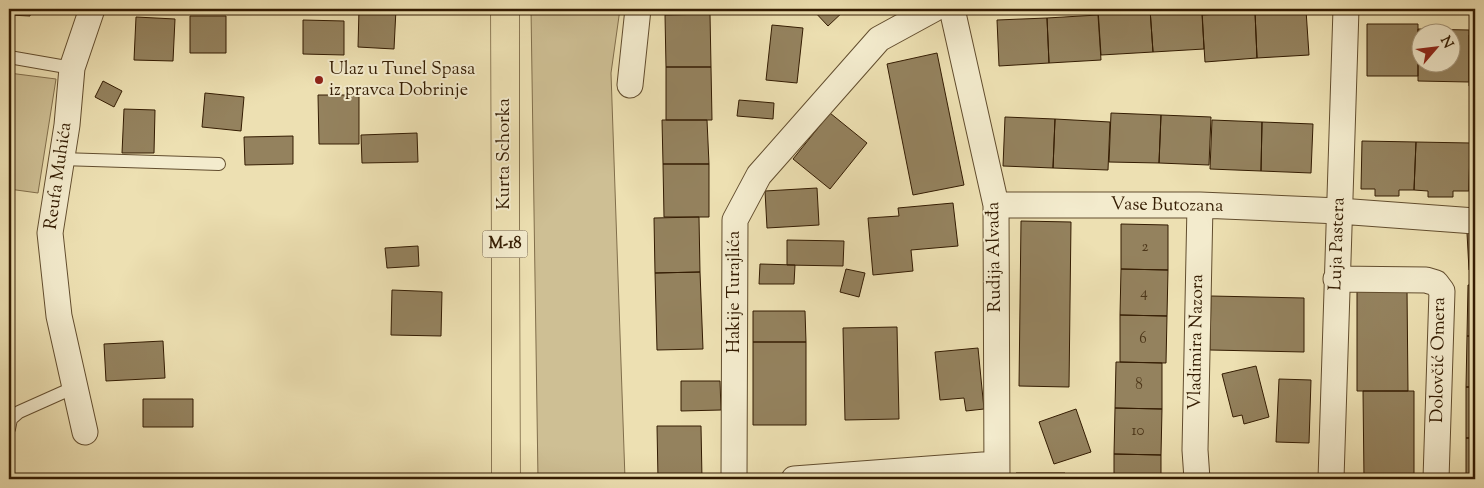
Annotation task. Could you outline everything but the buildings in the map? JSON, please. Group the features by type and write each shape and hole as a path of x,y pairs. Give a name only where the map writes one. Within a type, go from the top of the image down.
{"main road":[{"name":"Kurta Schorka","path":"504,9 506,479"}],"street":[{"name":"Reufa Muhića","path":"85,432 59,316 50,233 72,68 92,9"},
{"path":"630,85 638,9"},
{"name":"Hakije Turajlića","path":"734,479 735,220 759,175 879,39 934,9"},
{"name":"Rudija Alvađa","path":"952,9 996,205 996,472"},
{"name":"Luja Pastera","path":"1331,479 1346,9"},
{"name":"Vase Butozana","path":"996,205 1200,205 1339,211 1475,221"},
{"name":"Vladimira Nazora","path":"1197,479 1195,450 1200,205"},
{"name":"Dolovčić Omera","path":"1336,278 1426,280 1436,282 1442,291 1436,479"},
{"path":"794,479 996,472"}],"lane":[{"path":"9,57 72,68"},
{"path":"61,160 219,164"},
{"path":"9,429 11,419 19,412 75,387"}],"shaded area":[{"path":"531,9 620,9 611,73 625,479 538,479"},
{"path":"9,73 56,79 38,193 9,189"}],"place":[{"name":"Ulaz u Tunel Spasa iz pravca Dobrinje","path":"319,80"}]}
